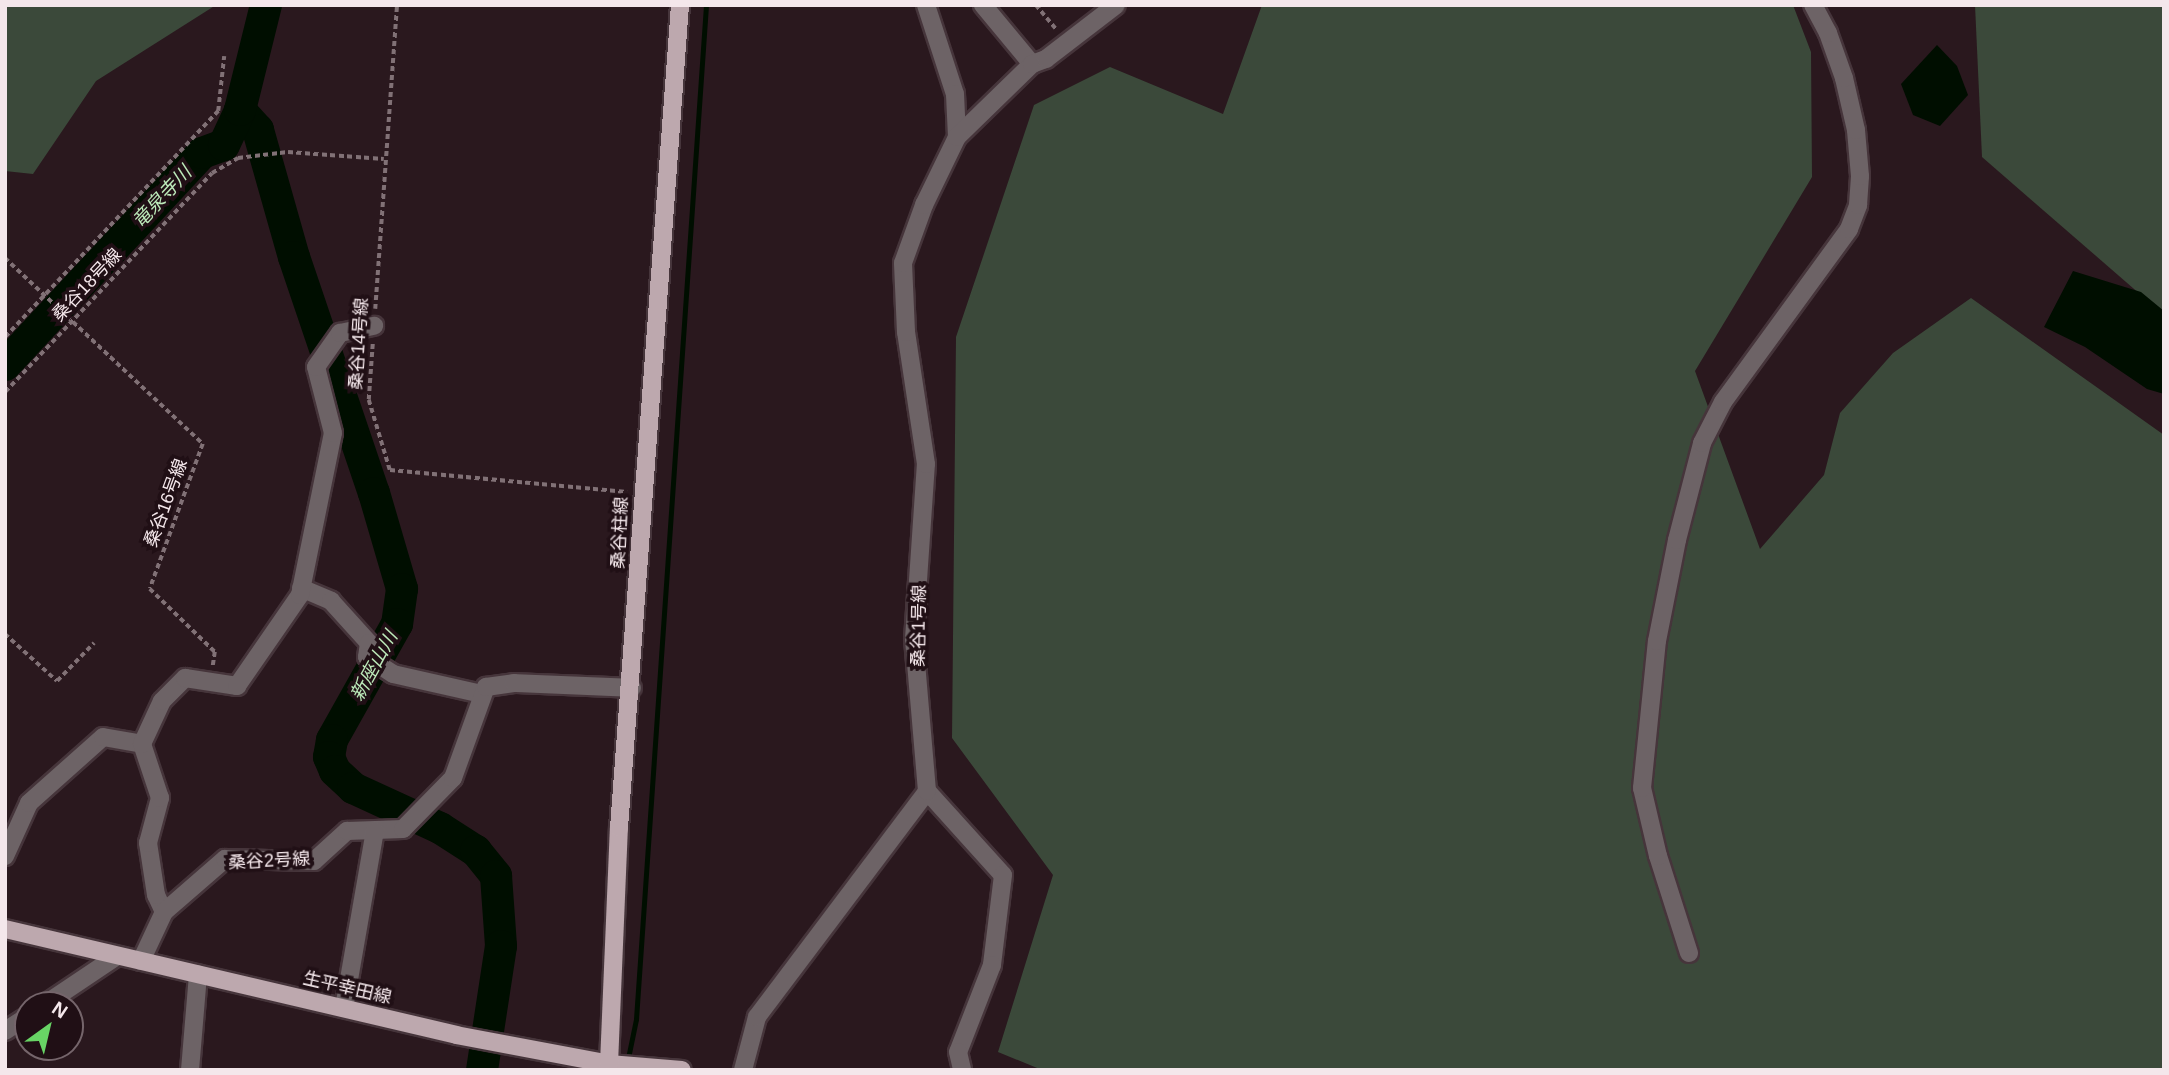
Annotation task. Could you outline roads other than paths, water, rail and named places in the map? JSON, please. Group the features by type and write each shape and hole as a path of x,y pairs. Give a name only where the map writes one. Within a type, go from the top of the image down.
{"main road":[{"name":"桑谷柱線","path":"609,1067 619,828 632,688 643,493 680,5"},
{"name":"生平幸田線","path":"5,929 456,1035 609,1067 682,1070"}],"street":[{"path":"926,5 955,94 957,137"},
{"path":"983,5 1032,64"},
{"path":"1689,953 1658,856 1642,788 1657,641 1677,540 1702,443 1723,402 1849,229 1858,205 1860,176 1856,130 1844,78 1828,33 1813,5"},
{"path":"957,137 1032,64 1046,59 1105,9"},
{"name":"桑谷1号線","path":"927,791 914,639 926,464 906,332 903,263 924,205 957,137"},
{"path":"141,961 164,912 156,895 148,843 160,798 142,744 162,701 185,678 237,686 300,595 332,433 316,367 340,333 374,326"},
{"path":"301,588 331,601 369,643 366,657 394,674 482,694 486,687 514,683 632,688"},
{"name":"桑谷2号線","path":"164,912 225,859 314,862 347,831 403,829 453,778 482,694"},
{"path":"5,856 29,803 103,737 142,744"},
{"path":"743,1070 757,1017 927,791 1003,875 992,965 958,1052 962,1070"},
{"path":"344,1009 375,831"},
{"path":"65,991 117,956"},
{"path":"190,1070 198,974"}],"waterway":[{"name":"竜泉寺川","path":"5,365 202,153 224,145 240,110 266,5"},
{"path":"627,1063 636,1019 706,5"},
{"name":"新座山川","path":"240,110 258,130 294,257 374,493 402,589 397,624 332,740 329,757 335,771 353,788 440,828 476,851 496,876 501,946 482,1070"}]}
